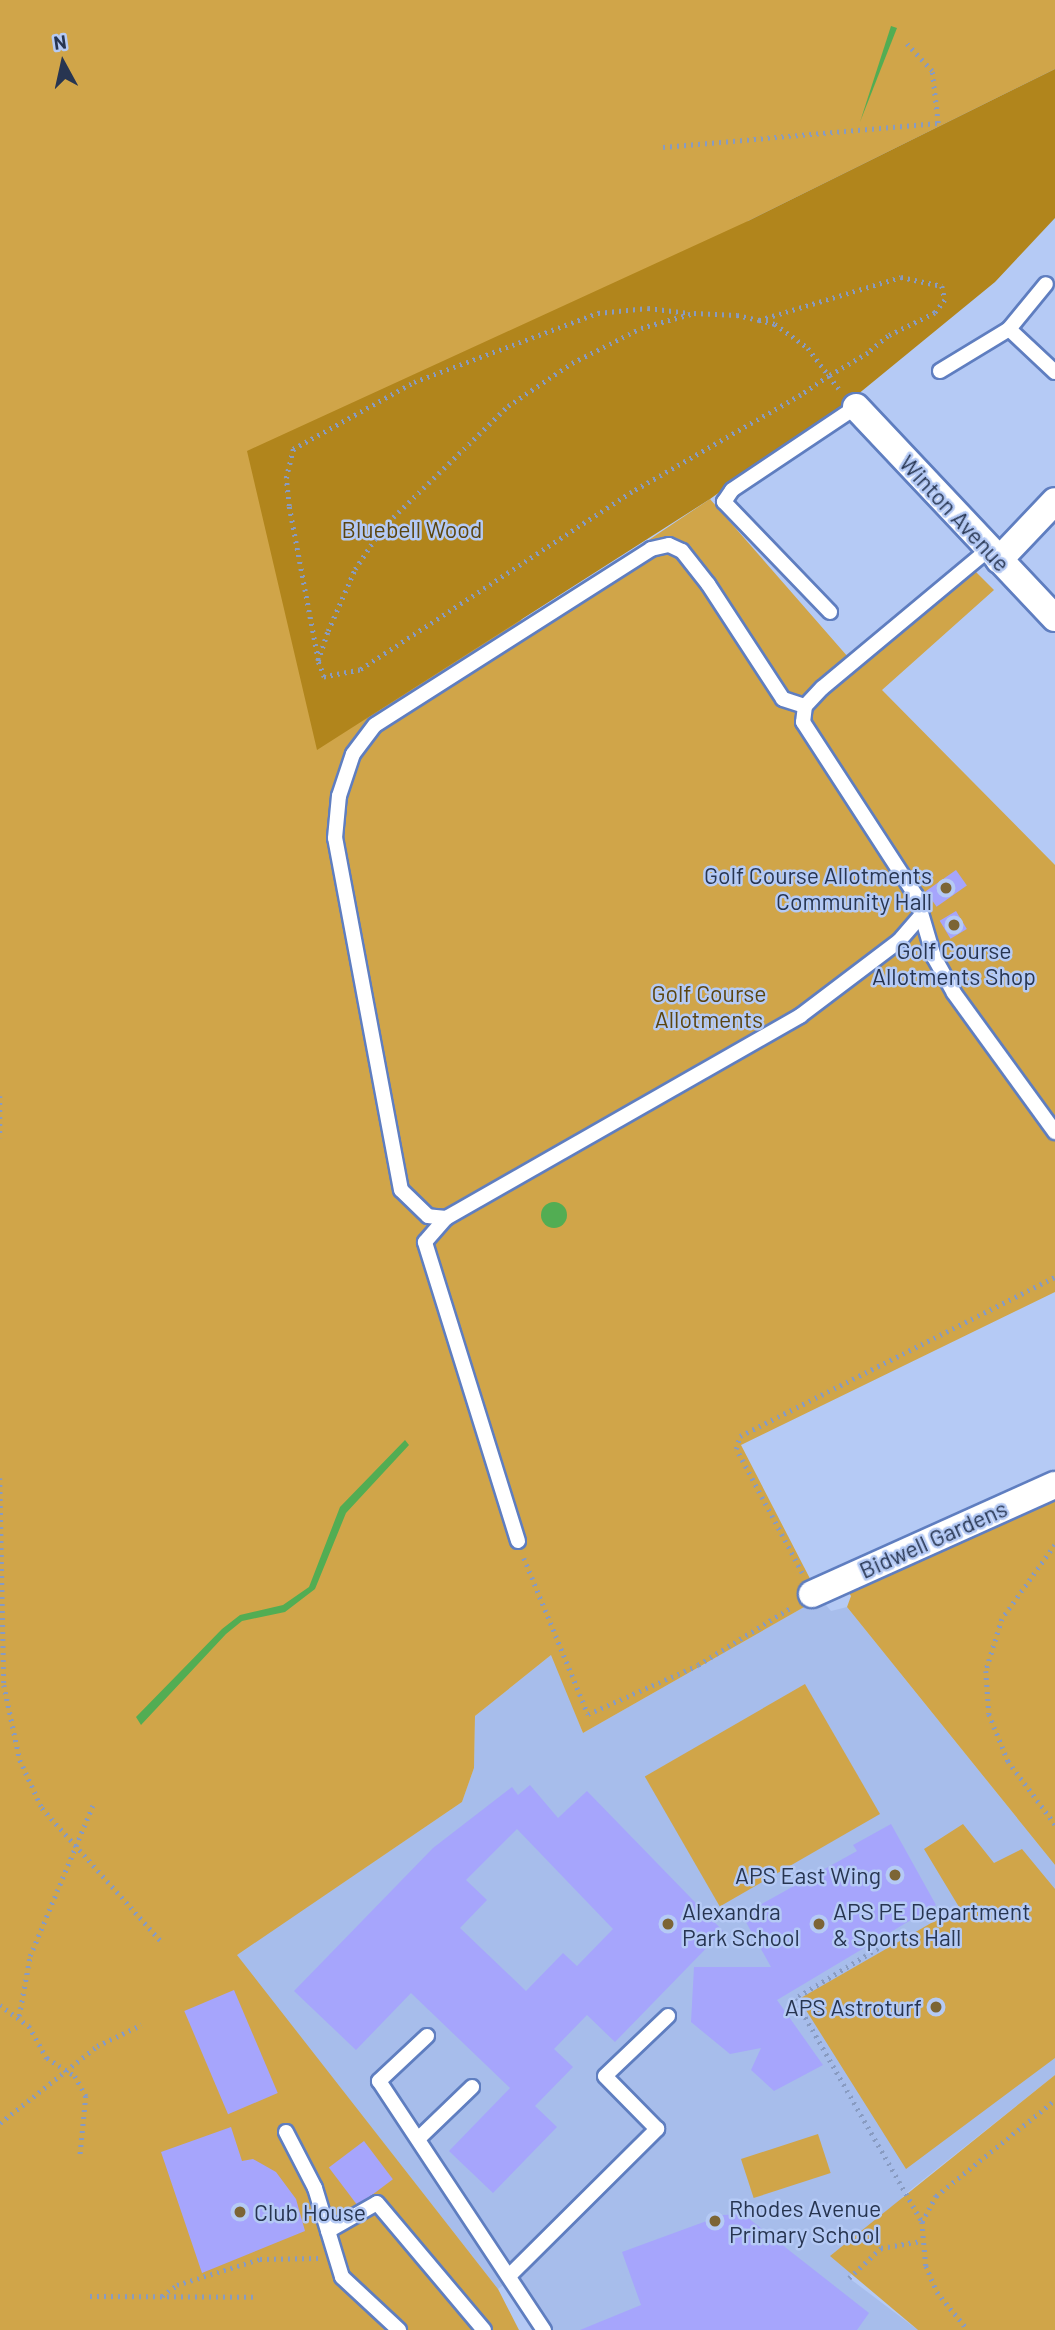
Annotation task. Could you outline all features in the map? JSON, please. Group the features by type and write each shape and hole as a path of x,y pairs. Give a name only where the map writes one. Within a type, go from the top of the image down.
{"street":[{"name":"Winton Avenue","path":"856,407 1055,618"},
{"path":"994,555 1055,501"},
{"name":"Bidwell Gardens","path":"812,1594 1055,1485"}],"lane":[{"path":"940,371 1009,329 1046,284"},
{"path":"1009,329 1055,372"},
{"path":"830,612 724,502 732,489 856,407"},
{"path":"446,1219 428,1216 401,1190 335,838 339,796 353,754 375,725 651,549 668,545 682,551 708,584 916,895 919,918 954,993 1055,1132"},
{"path":"805,706 994,555"},
{"path":"783,699 805,706"},
{"path":"805,706 807,734"},
{"path":"518,1541 424,1252 446,1219 800,1016 899,941 919,918"},
{"path":"509,2276 657,2129 605,2076 667,2016"},
{"path":"427,2036 379,2081 544,2330"},
{"path":"418,2139 472,2087"},
{"path":"286,2132 328,2231 342,2277 399,2330"},
{"path":"328,2231 377,2203 484,2330"}],"path":[{"path":"663,146 938,123 932,71 907,44"},
{"path":"759,320 873,282 925,278 942,286 945,300 936,313 632,492 360,670 324,677 318,661 289,506 286,478 293,449 414,382 598,313 648,308 759,320 808,348 829,376"},
{"path":"318,661 355,569 383,527 499,415 572,363 641,328 694,313"},
{"path":"0,1096 0,1138"},
{"path":"518,1541 588,1714 698,1665 812,1594 736,1450 740,1436 1055,1278"},
{"path":"0,1478 7,1697 20,1760 42,1808 162,1942"},
{"path":"1055,1545 1002,1619 986,1671 989,1714 1008,1761 1055,1824"},
{"path":"19,2016 30,1956 73,1842 93,1805"},
{"path":"902,1934 794,1999 904,2195 922,2222"},
{"path":"0,2005 19,2016 47,2057 67,2071 86,2096 80,2157"},
{"path":"0,2123 97,2046 141,2025"},
{"path":"968,2330 937,2292 921,2241 922,2222 936,2196 1055,2100"},
{"path":"896,2181 913,2209"},
{"path":"849,2278 881,2248 921,2241"},
{"path":"162,2297 177,2285 260,2259 337,2258"},
{"path":"90,2296 256,2297"}],"shaded area":[{"path":"891,26 897,28 860,122"},
{"path":"554,1202 563,1206 567,1215 563,1224 554,1228 545,1224 541,1215 545,1206"},
{"path":"405,1440 409,1445 346,1513 315,1589 285,1612 242,1621 226,1634 141,1725 136,1717 222,1629 240,1615 283,1605 309,1587 340,1507"},
{"name":"Alexandra Park School","path":"820,1598 831,1611 847,1607 1055,1865 1055,2075 904,2195 849,2278 918,2330 535,2330 516,2275 498,2289 236,1955 462,1802 474,1768 475,1716 552,1654 583,1733"}],"green space":[{"name":"Golf Course Allotments","path":"0,0 1055,0 1055,69 748,221 516,629 710,499 848,657 963,559 994,590 882,690 1055,865 1055,1292 741,1445 820,1598 583,1733 551,1655 475,1716 474,1768 462,1802 237,1955 498,2289 519,2330 0,2330"},
{"name":"Bluebell Wood","path":"1055,69 1055,218 995,282 857,395 710,499 317,750 247,451 748,221"},
{"path":"1055,1485 1055,1865 847,1607 851,1596 841,1580"},
{"path":"805,1684 880,1814 720,1906 645,1776"},
{"path":"963,1824 994,1863 1022,1849 1055,1889 1055,2058 906,2169 799,1999 959,1907 924,1849"},
{"path":"1055,2075 1055,2330 918,2330 830,2256"},
{"path":"818,2134 831,2173 754,2198 741,2159"}],"building":[{"name":"Golf Course Allotments Community Hall","path":"956,870 967,886 937,907 926,891"},
{"name":"Golf Course Allotments Shop","path":"956,911 967,929 951,939 940,921"},
{"path":"530,1785 558,1818 587,1791 723,1931 615,2042 587,2015 554,2049 573,2067 535,2106 557,2127 493,2193 449,2151 510,2088 411,1993 356,2050 294,1991 433,1848 512,1787 518,1795","holes":["517,1829 613,1929 577,1966 563,1953 526,1991 460,1928 487,1900 466,1880"]},
{"path":"891,1824 936,1905 777,2000 823,2065 774,2091 751,2070 761,2048 730,2054 691,2022 694,1967 771,1967 742,1915 857,1851 853,1845"},
{"path":"234,1990 278,2093 228,2114 184,2011"},
{"name":"Club House","path":"231,2127 242,2161 253,2159 276,2172 296,2199 305,2231 202,2273 161,2152"},
{"path":"364,2141 393,2179 358,2206 329,2167"},
{"path":"743,2214 869,2313 857,2330 580,2330 641,2305 622,2252 723,2215"}],"place":[{"name":"Golf Course Allotments Community Hall","path":"946,888"},
{"name":"Golf Course Allotments Shop","path":"954,925"},
{"name":"APS East Wing","path":"895,1875"},
{"name":"Alexandra Park School","path":"668,1924"},
{"name":"APS PE Department & Sports Hall","path":"819,1924"},
{"name":"APS Astroturf","path":"936,2007"},
{"name":"Club House","path":"240,2212"},
{"name":"Rhodes Avenue Primary School","path":"715,2221"}]}
